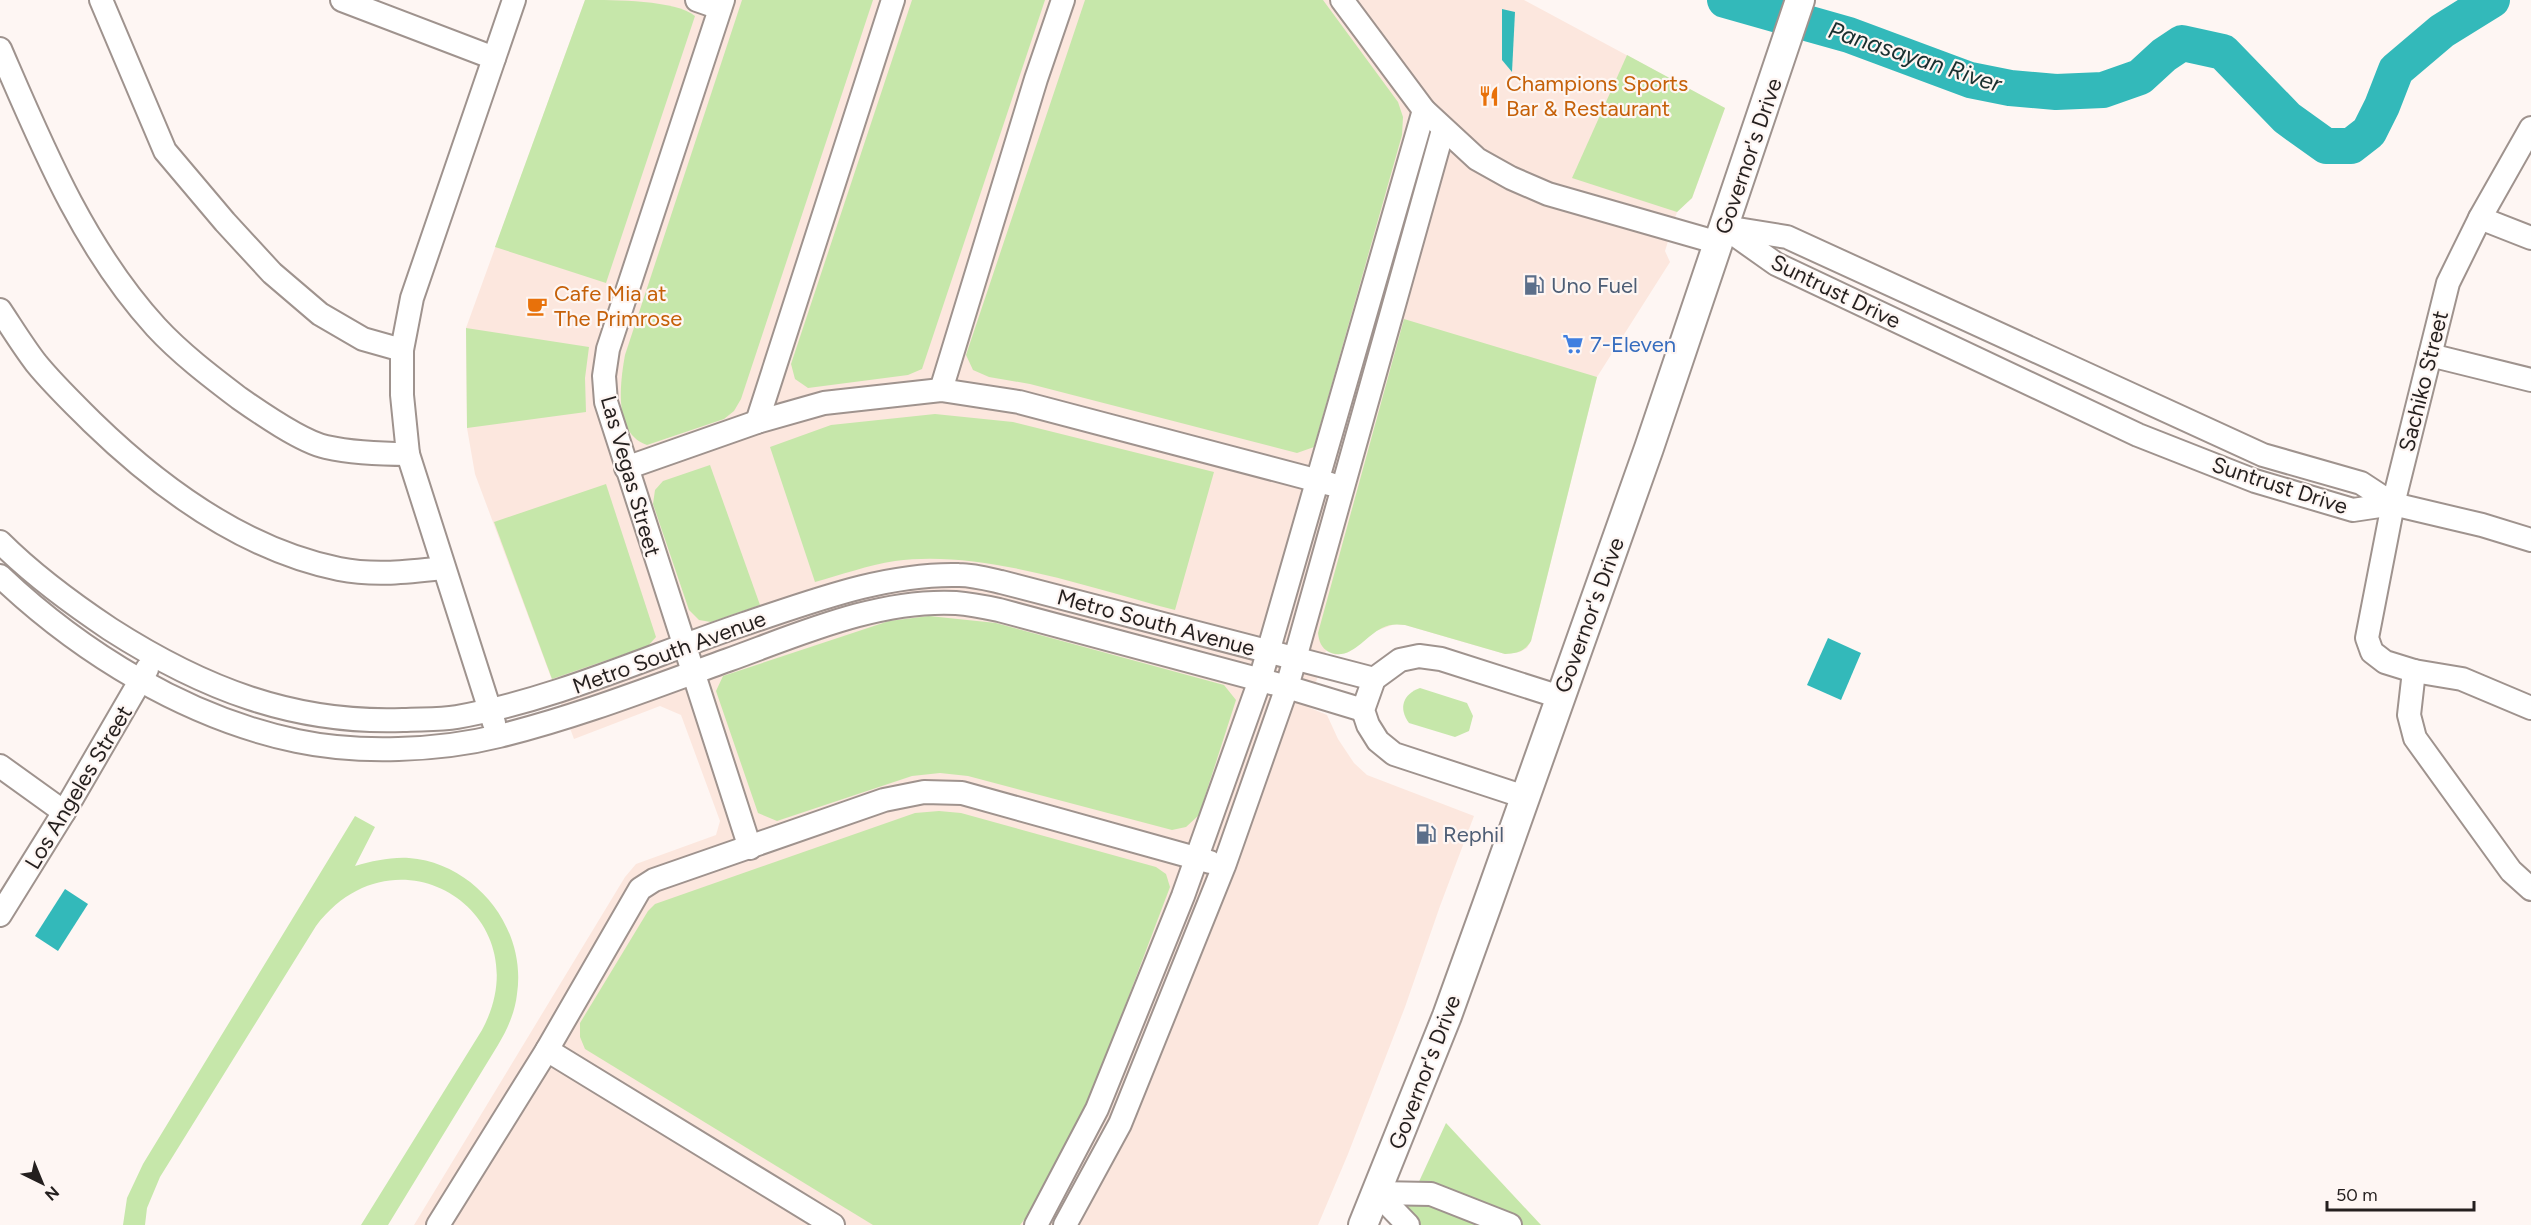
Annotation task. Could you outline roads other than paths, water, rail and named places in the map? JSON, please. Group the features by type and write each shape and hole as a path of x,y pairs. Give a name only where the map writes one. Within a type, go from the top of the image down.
{"main road":[{"name":"Governor's Drive","path":"1363,1225 1447,1016 1649,448 1759,128 1800,0"}],"street":[{"path":"101,0 165,151 225,222 272,273 320,314 363,339 402,350"},
{"path":"342,0 494,58"},
{"path":"498,737 408,454 402,395 402,350 412,298 514,0"},
{"path":"697,0 721,4"},
{"path":"758,422 893,0"},
{"path":"941,390 1036,78 1064,0"},
{"path":"1342,0 1424,110 1477,159 1511,178 1548,194 1722,235"},
{"name":"Las Vegas Street","path":"721,4 608,349 604,376 606,402 626,468 750,848"},
{"path":"0,49 46,155 73,207 107,264 156,327 214,379 265,417 323,447 370,454 408,454"},
{"path":"1036,1225 1097,1109 1196,858 1260,680 1424,110"},
{"name":"Sachiko Street","path":"2414,671 2385,662 2372,651 2367,638 2393,504 2448,283 2480,218 2531,128"},
{"path":"1065,1225 1119,1124 1224,866 1287,687 1443,130"},
{"path":"2480,218 2531,238"},
{"name":"Suntrust Drive","path":"1722,235 1776,264 2138,435 2255,481 2353,510 2393,504"},
{"name":"Suntrust Drive","path":"1722,235 1786,237 2263,455 2361,483 2393,504 2482,525 2531,540"},
{"path":"0,310 36,363 66,397 122,451 172,492 230,527 288,554 339,569 394,574 443,568"},
{"path":"2430,355 2531,380"},
{"path":"626,468 758,422 824,404 941,390 1019,402 1343,488"},
{"name":"Metro South Avenue","path":"0,542 26,568 87,614 154,657 193,677 269,705 316,716 353,720 386,721 455,717 490,710 557,693 684,644 800,605 882,582 927,576 961,575 1001,582 1374,680"},
{"name":"Metro South Avenue","path":"0,576 75,637 141,681 223,719 294,741 318,745 383,749 459,743 498,737 566,717 812,630 889,608 926,603 957,603 999,610 1287,687 1363,710"},
{"path":"1525,797 1394,754 1378,741 1368,725 1363,710 1374,680 1400,660 1419,656 1441,659 1560,696"},
{"name":"Los Angeles Street","path":"1,912 64,812 154,657"},
{"path":"2531,708 2462,679 2414,671 2409,716 2415,738 2511,871 2531,889"},
{"path":"0,766 64,812"},
{"path":"438,1225 548,1050 640,889 654,880 884,800 924,792 962,793 1224,866"},
{"path":"548,1050 832,1225"},
{"path":"1377,1192 1408,1225"},
{"path":"1377,1192 1431,1194 1510,1225"}],"water":[{"path":"1502,9 1515,12 1512,72 1502,60"},
{"path":"1828,638 1861,653 1841,700 1807,685"},
{"path":"65,889 88,904 58,951 35,936"}],"waterway":[{"name":"Panasayan River","path":"1725,0 1849,35 1970,80 2010,88 2056,92 2103,90 2140,77 2164,55 2182,43 2223,52 2287,118 2326,146 2351,146 2369,132 2396,70 2442,31 2492,0"}],"place":[{"name":"Champions Sports Bar & Restaurant","path":"1489,96"},
{"name":"Uno Fuel","path":"1534,285"},
{"name":"Cafe Mia at The Primrose","path":"537,306"},
{"name":"7-Eleven","path":"1573,344"},
{"name":"Rephil","path":"1426,834"}]}
